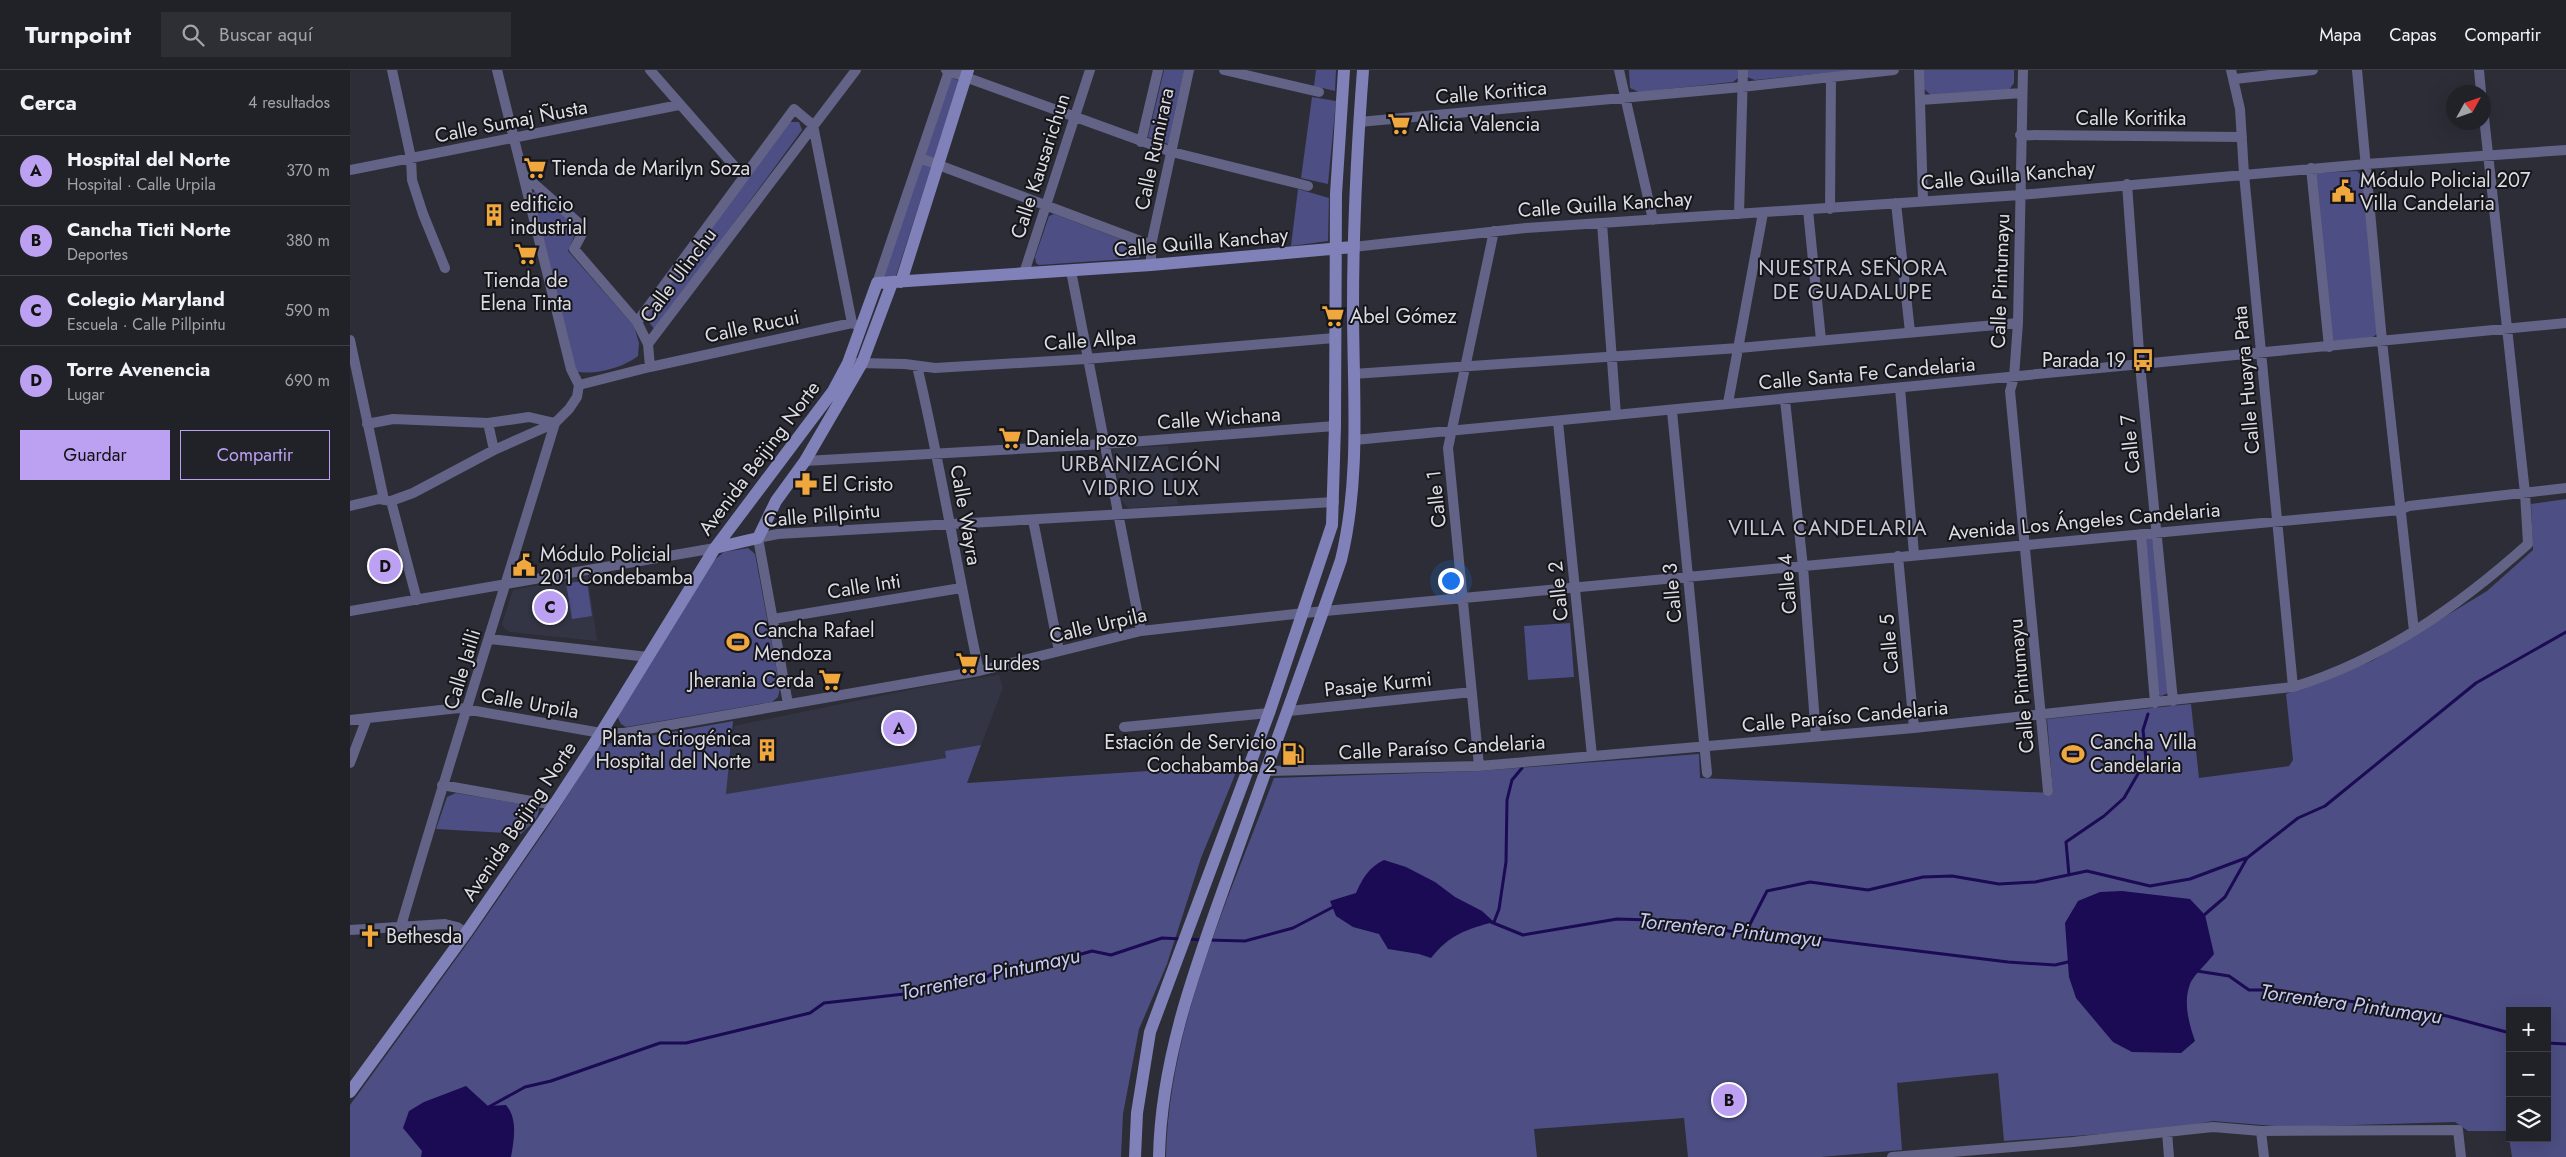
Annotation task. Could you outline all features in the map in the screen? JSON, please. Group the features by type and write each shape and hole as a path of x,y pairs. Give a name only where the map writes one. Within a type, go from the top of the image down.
{"main road":[{"path":"1135,1157 1137,1113 1150,1032 1269,713 1332,525 1336,426 1334,338 1336,194 1344,70"},
{"path":"1159,1157 1162,1111 1175,1036 1212,921 1289,711 1341,560 1349,529 1355,440 1353,246 1363,70"},
{"name":"Avenida Beijing Norte","path":"758,538 776,501 805,461 862,363 897,283 967,74"},
{"name":"Calle Quilla Kanchay","path":"897,283 1151,265 1353,246"},
{"path":"877,283 897,283"},
{"name":"Avenida Beijing Norte","path":"350,1092 466,933 554,805 601,733 715,548 833,391 848,363 857,325 877,283"},
{"name":"Calle Pillpintu","path":"715,548 758,538"}],"street":[{"path":"392,70 411,158 412,180 423,214 445,268"},
{"path":"350,506 379,499 387,500 422,489 494,450 555,423 569,409 577,397 578,385 571,369 523,174 512,138 498,70"},
{"path":"650,70 679,105 744,176"},
{"name":"Calle Ulinchu","path":"650,366 648,344 856,70"},
{"name":"Calle Kausarichun","path":"1024,273 1090,70"},
{"path":"1141,142 1158,70"},
{"name":"Calle Rumirara","path":"1151,265 1151,245 1189,70"},
{"path":"1224,70 1240,72 1320,92"},
{"path":"1619,70 1653,220"},
{"path":"1739,214 1743,70"},
{"name":"Calle Koritica","path":"1359,122 1742,87 1894,70"},
{"path":"1919,70 1923,201"},
{"name":"Calle Pintumayu","path":"2022,70 2018,324 2014,377 2010,391 2048,790"},
{"path":"2233,75 2313,70"},
{"path":"2357,70 2382,342 2414,631"},
{"path":"2479,70 2480,85"},
{"path":"947,71 967,74 1075,117 1172,152 1308,186"},
{"name":"Avenida Beijing Norte","path":"877,283 881,266 920,158 947,71"},
{"name":"Calle Huayra Pata","path":"2233,75 2240,109 2244,174 2293,686"},
{"path":"1830,209 1831,78"},
{"path":"1920,100 2022,93"},
{"name":"Calle Sumaj Ñusta","path":"350,170 679,105"},
{"path":"637,322 794,109 813,126 857,325"},
{"path":"2485,130 2525,493"},
{"name":"Calle Koritika","path":"2020,135 2242,137"},
{"path":"2329,347 2311,168 2566,150"},
{"path":"920,158 1151,245"},
{"name":"Calle Quilla Kanchay","path":"1353,246 1494,231 2020,195 2311,168"},
{"path":"523,174 582,226 582,234 574,249 637,322 648,344"},
{"name":"Calle 7","path":"2127,184 2140,365 2173,701"},
{"path":"1896,204 1910,332"},
{"path":"1808,210 1820,340"},
{"path":"1728,403 1763,213"},
{"path":"1602,223 1616,415"},
{"name":"Calle 1","path":"1479,766 1448,448 1494,231"},
{"path":"1071,271 1086,359 1141,630"},
{"path":"1353,374 1611,355 1739,348 2018,324"},
{"name":"Calle Santa Fe Candelaria","path":"1355,440 2566,324"},
{"name":"Calle Rucui","path":"650,366 857,325"},
{"name":"Calle Allpa","path":"848,363 905,364 935,368 1086,359 1334,338"},
{"path":"350,340 367,424 387,500 417,600"},
{"path":"578,385 650,366"},
{"name":"Calle Wayra","path":"917,366 937,453 961,588 979,671"},
{"path":"1900,388 1914,554"},
{"name":"Calle 4","path":"1785,400 1803,567 1816,736"},
{"name":"Calle 3","path":"1672,411 1707,773"},
{"path":"367,424 393,419 488,423 529,417 555,423"},
{"name":"Calle 2","path":"1558,422 1592,756"},
{"path":"488,423 494,450"},
{"name":"Calle Jailli","path":"402,926 442,785 468,710 555,423"},
{"name":"Calle Wichana","path":"805,461 1104,444 1336,426"},
{"name":"Avenida Los Ángeles Candelaria","path":"1323,611 1803,567 1914,554 2141,534 2156,531 2400,510 2408,506 2566,488"},
{"name":"Calle Paraíso Candelaria","path":"1266,771 1479,766 1914,728 2155,703 2293,686 2369,656 2414,631 2484,584 2528,544 2525,493"},
{"name":"Calle Pillpintu","path":"758,538 778,534 1118,516 1334,502"},
{"path":"1033,520 1059,652"},
{"path":"2141,534 2155,703"},
{"path":"758,538 788,704"},
{"name":"Calle Pillpintu","path":"350,611 715,548"},
{"name":"Calle 5","path":"1898,556 1914,728"},
{"name":"Calle Inti","path":"773,619 961,588"},
{"name":"Calle Urpila","path":"350,720 459,708 601,733 624,733 979,671 1141,630 1323,611"},
{"path":"490,639 648,657"},
{"name":"Pasaje Kurmi","path":"1289,711 1472,692"},
{"path":"1124,727 1269,713"},
{"path":"350,763 367,718"},
{"path":"442,785 554,805"},
{"path":"350,930 445,924 457,927 466,933"},
{"path":"1892,1157 1984,1153 2213,1127 2261,1131 2458,1130 2461,1157"},
{"path":"2261,1131 2264,1157"},
{"path":"2167,1132 2169,1157"}],"shaded area":[{"path":"1164,70 1184,70 1168,144 1148,137"},
{"path":"1316,70 1336,70 1335,91 1314,86"},
{"path":"1629,70 1739,70 1738,78 1733,82 1639,92 1630,88"},
{"path":"1747,70 1855,70 1755,80 1747,77"},
{"path":"1923,70 2014,70 2014,83 2009,90 1931,95 1924,89"},
{"path":"951,77 959,81 896,276 882,277"},
{"path":"1312,97 1336,101 1328,184 1301,178"},
{"path":"789,122 799,122 802,130 655,330 644,316"},
{"path":"2357,171 2363,177 2378,333 2373,337 2331,341 2315,173"},
{"path":"1298,189 1329,198 1328,241 1291,246"},
{"path":"535,190 578,227 568,251 634,326 639,343 638,356 632,360 599,372 575,371 532,194"},
{"path":"1054,214 1139,246 1143,249 1139,258 1039,265 1036,263 1035,257 1049,216"},
{"path":"1168,446 1178,505 1130,508 1126,506 1122,500 1113,450 1117,448"},
{"path":"2566,499 2566,1157 2512,1157 2510,1142 2551,1142 2551,1007 2506,1007 2506,1131 2468,1131 2455,1122 2287,1127 2213,1121 2171,1129 2004,1141 1998,1073 1897,1083 1902,1150 1821,1157 1688,1157 1684,1118 1534,1129 1537,1157 1166,1157 1170,1108 1178,1059 1189,1011 1220,917 1274,778 1479,771 1699,754 1700,778 2053,793 2047,719 2191,704 2199,778 2289,766 2293,760 2286,694 2372,661 2487,591 2533,550 2531,504"},
{"path":"2152,537 2168,693 2161,696 2158,694 2146,538"},
{"path":"748,548 755,554 780,688 778,697 772,702 626,727 621,724 617,716 712,562 724,552"},
{"path":"588,576 597,641 510,632 502,624 513,590"},
{"path":"587,581 592,616 572,619 566,583"},
{"path":"1570,623 1574,677 1528,680 1524,626"},
{"path":"999,675 1003,688 981,745 945,751 946,758 725,794 734,726 933,685"},
{"path":"733,721 726,794 946,758 945,751 981,745 967,783 1239,765 1201,858 1167,964 1139,1029 1123,1114 1121,1157 350,1157 350,1105 472,937 551,822 598,747"},
{"path":"456,793 534,806 539,808 539,812 533,822 521,834 436,829 447,797"},
{"path":"1384,860 1406,867 1435,882 1455,897 1482,911 1494,922 1475,927 1452,938 1431,958 1388,949 1379,934 1353,927 1336,916 1330,901 1356,893 1367,874 1374,866"},
{"path":"2122,891 2190,899 2205,915 2214,954 2190,984 2187,1005 2195,1041 2181,1053 2132,1052 2113,1042 2076,998 2069,977 2065,923 2078,901 2100,892"},
{"path":"466,1086 488,1106 506,1105 510,1111 514,1123 511,1157 421,1157 422,1151 403,1128 409,1111 424,1102"}],"waterway":[{"path":"2203,916 2225,897 2247,858 2298,818 2325,806 2476,683 2566,632"},
{"path":"2069,875 2066,842 2104,816 2124,798 2146,760 2143,730 2148,714"},
{"path":"1494,922 1499,909 1506,862 1507,800 1512,780 1522,768"},
{"path":"1747,930 1767,891 1810,882 1868,890 1923,877 1952,876 1999,884 2035,882 2087,871 2150,886 2190,879 2246,858"},
{"name":"Torrentera Pintumayu","path":"1208,940 1245,941 1293,928 1337,905"},
{"name":"Torrentera Pintumayu","path":"1491,922 1523,935 1617,919 1685,921 1733,932 1747,930 2008,962 2055,965 2072,961"},
{"name":"Torrentera Pintumayu","path":"485,1109 525,1087 551,1081 660,1043 686,1043 810,1013 824,1003 913,993 965,977 982,980 998,970 1029,969 1092,951 1111,955 1162,938 1182,939"},
{"name":"Torrentera Pintumayu","path":"1188,939 1202,940"},
{"name":"Torrentera Pintumayu","path":"2197,971 2229,976 2249,990 2276,990 2447,1016 2506,1032"},
{"name":"Torrentera Pintumayu","path":"2551,1043 2566,1044"}],"place":[{"name":"Alicia Valencia","path":"1399,124"},
{"name":"Tienda de Marilyn Soza","path":"535,168"},
{"name":"Módulo Policial 207 Villa Candelaria","path":"2343,191"},
{"name":"edificio industrial","path":"494,215"},
{"name":"Tienda de Elena Tinta","path":"526,254"},
{"name":"Abel Gómez","path":"1333,316"},
{"name":"Parada 19","path":"2143,360"},
{"name":"Daniela pozo","path":"1010,438"},
{"name":"El Cristo","path":"806,484"},
{"name":"Módulo Policial 201 Condebamba","path":"524,565"},
{"name":"Torre Avenencia","path":"385,566"},
{"name":"Colegio Maryland","path":"550,607"},
{"name":"Cancha Rafael Mendoza","path":"738,642"},
{"name":"Lurdes","path":"967,663"},
{"name":"Jherania Cerda","path":"830,680"},
{"name":"Hospital del Norte","path":"899,728"},
{"name":"Planta Criogénica Hospital del Norte","path":"767,750"},
{"name":"Estación de Servicio Cochabamba 2","path":"1293,754"},
{"name":"Cancha Villa Candelaria","path":"2073,754"},
{"name":"Bethesda","path":"370,936"},
{"name":"Cancha Ticti Norte","path":"1729,1100"}],"district":[{"name":"NUESTRA SEÑORA DE GUADALUPE","path":"1853,280"},
{"name":"URBANIZACIÓN VIDRIO LUX","path":"1141,476"},
{"name":"VILLA CANDELARIA","path":"1828,528"}]}
